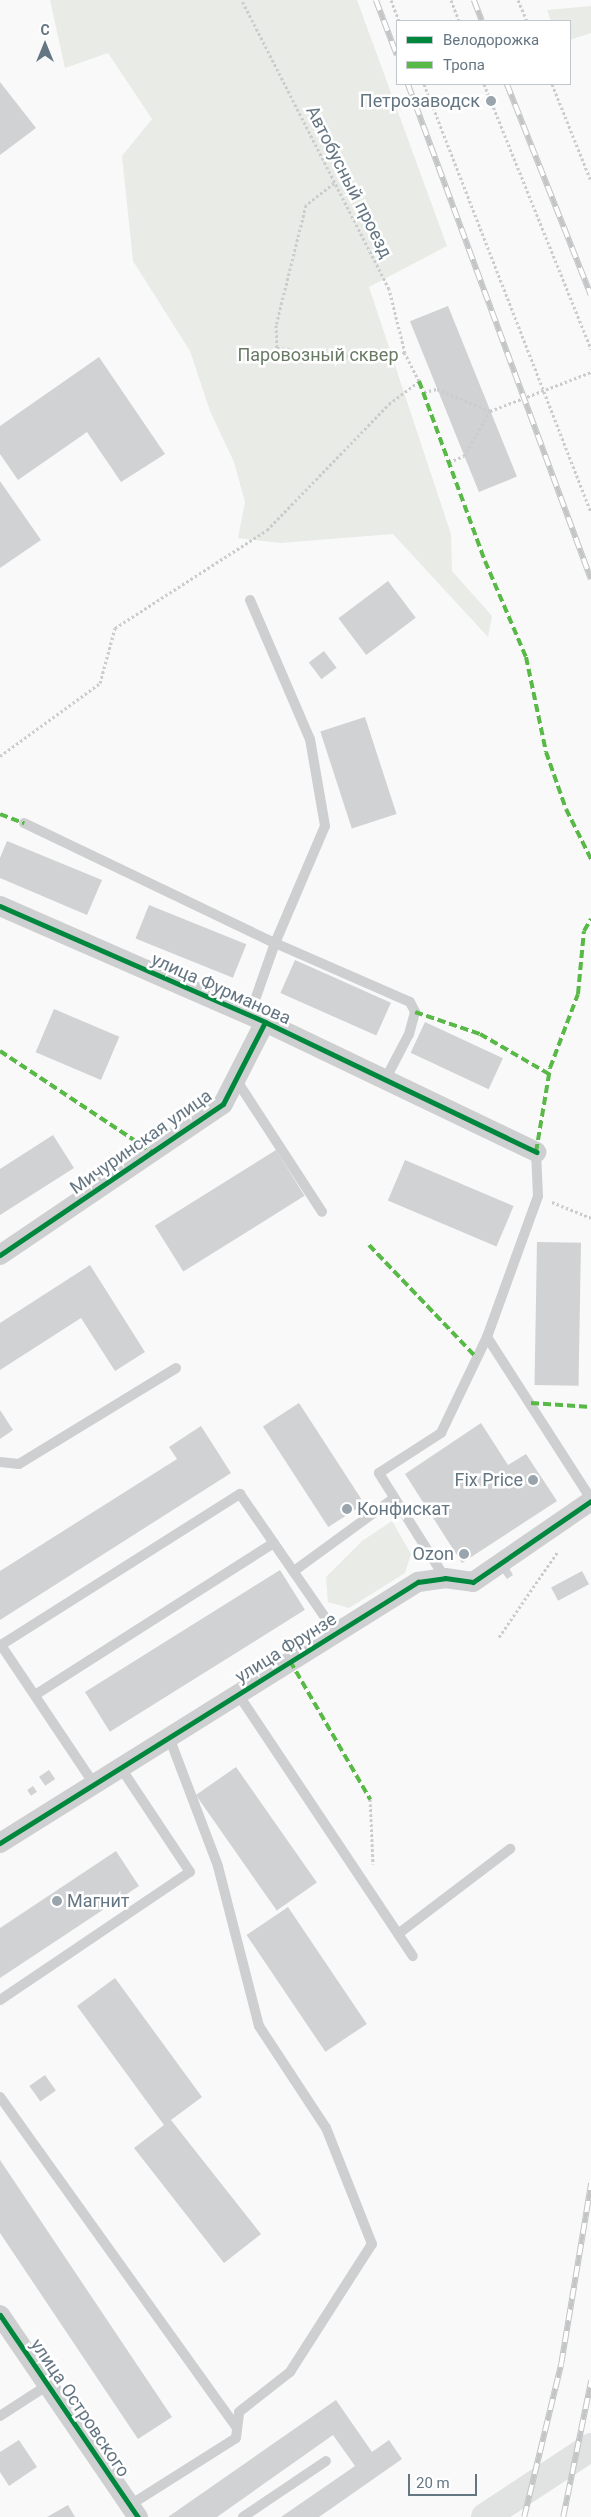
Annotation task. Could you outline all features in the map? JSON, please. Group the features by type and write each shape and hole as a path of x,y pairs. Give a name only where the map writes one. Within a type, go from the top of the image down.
{"main road":[{"path":"486,2517 591,2447"}],"street":[{"name":"улица Фурманова","path":"0,906 257,1020 536,1152"},
{"name":"Мичуринская улица","path":"0,1255 222,1104 237,1081 257,1020"},
{"name":"улица Фрунзе","path":"0,1843 418,1582 445,1578 473,1582 560,1524 591,1500"},
{"name":"улица Островского","path":"0,2315 134,2511"}],"lane":[{"path":"250,600 310,738 325,826 275,943 257,1020"},
{"path":"24,823 275,943 410,1002 415,1012 409,1034 385,1080"},
{"path":"237,1081 322,1212"},
{"path":"445,1578 378,1473 441,1433 487,1337 538,1196 536,1152"},
{"path":"487,1337 591,1500"},
{"path":"0,1462 19,1464 176,1368"},
{"path":"94,1784 1,1645 240,1494 336,1633"},
{"path":"294,1571 394,1498"},
{"path":"35,1695 274,1543"},
{"path":"238,1694 412,1956"},
{"path":"134,2511 236,2438 239,2412 290,2372 372,2244 326,2128 259,2026 218,1866 169,1737"},
{"path":"0,2000 190,1872 121,1768"},
{"path":"398,1934 510,1849"},
{"path":"0,2097 237,2428"},
{"path":"0,2416 48,2385"},
{"path":"243,2517 326,2461"}],"path":[{"path":"391,0 400,20"},
{"path":"451,0 459,20"},
{"path":"518,0 527,20"},
{"path":"424,85 591,512"},
{"path":"484,85 591,349"},
{"path":"552,85 591,181"},
{"path":"334,183 306,205 276,325 277,348 378,359 404,353"},
{"path":"449,462 464,456 490,411 591,372"},
{"path":"424,392 437,389 490,411"},
{"path":"538,1196 591,1218"},
{"path":"499,1636 563,1544 560,1524"},
{"path":"370,1799 374,1899"}],"green space":[{"name":"Паровозный сквер","path":"50,0 357,0 447,246 369,287 451,534 452,571 492,616 488,637 393,534 280,543 238,538 245,502 234,462 210,411 190,351 133,261 122,156 152,119 108,53 65,68"},
{"path":"591,6 591,33 571,40 571,20 551,20 547,10"},
{"path":"392,1521 411,1554 405,1573 349,1608 328,1602 326,1577 362,1541"}],"building":[{"path":"0,82 36,128 0,155"},
{"path":"448,306 517,477 479,492 410,321"},
{"path":"99,357 165,454 121,482 87,432 18,480 0,454 0,426"},
{"path":"0,481 41,540 0,568"},
{"path":"388,581 416,618 366,655 338,618"},
{"path":"324,651 337,668 321,679 309,662"},
{"path":"365,717 397,814 352,829 320,732"},
{"path":"7,841 102,880 87,915 0,878 0,858"},
{"path":"149,905 246,944 233,978 136,938"},
{"path":"295,960 391,1003 376,1036 280,993"},
{"path":"54,1009 119,1037 101,1080 36,1052"},
{"path":"425,1022 503,1058 489,1089 411,1053"},
{"path":"53,1135 74,1168 0,1215 0,1169"},
{"path":"276,1150 305,1196 183,1272 155,1226"},
{"path":"405,1160 514,1206 496,1247 388,1201"},
{"path":"537,1242 581,1243 578,1386 535,1385"},
{"path":"90,1265 145,1352 115,1371 81,1318 0,1370 0,1323"},
{"path":"299,1403 364,1504 328,1527 263,1426"},
{"path":"0,1410 13,1430 0,1439"},
{"path":"481,1423 508,1465 526,1454 557,1501 462,1563 405,1474"},
{"path":"201,1426 231,1473 0,1620 0,1571 177,1459 169,1447"},
{"path":"509,1568 513,1575 507,1579 502,1572"},
{"path":"280,1570 305,1610 110,1732 85,1692"},
{"path":"582,1571 589,1584 558,1601 551,1587"},
{"path":"236,1767 317,1883 277,1911 196,1795"},
{"path":"49,1770 55,1779 45,1786 39,1777"},
{"path":"33,1786 37,1792 31,1796 27,1790"},
{"path":"116,1851 139,1886 0,1978 0,1928"},
{"path":"288,1907 367,2024 325,2052 247,1935"},
{"path":"115,1978 202,2097 171,2120 261,2234 224,2263 134,2148 164,2125 77,2006"},
{"path":"45,2075 56,2091 40,2101 29,2086"},
{"path":"0,2160 172,2417 138,2439 0,2233"},
{"path":"336,2400 372,2452 389,2440 402,2459 319,2517 281,2517 355,2466 333,2435 217,2517 168,2517"},
{"path":"19,2440 37,2467 9,2486 0,2472 0,2452"},
{"path":"68,2505 75,2517 47,2517"}],"railway":[{"path":"376,0 396,52"},
{"path":"474,0 482,20"},
{"path":"408,85 591,579"},
{"path":"507,85 591,295"},
{"path":"524,2517 561,2364 591,2183"},
{"path":"563,2517 591,2381"}],"marked path":[{"path":"419,381 485,561 526,657 546,752 566,809 591,859"},
{"path":"0,814 24,823"},
{"path":"536,1152 550,1068 578,994 584,931 591,919"},
{"path":"415,1012 480,1034 549,1074"},
{"path":"0,1051 152,1152"},
{"path":"369,1245 477,1358"},
{"path":"531,1403 591,1407"},
{"path":"290,1661 370,1799"}],"cycle path":[{"path":"0,906 265,1022 536,1152"},
{"path":"0,1255 223,1104 265,1022"},
{"path":"0,1843 418,1582 445,1578 473,1582 591,1501"},
{"path":"0,2315 138,2517"}],"place":[{"name":"Петрозаводск","path":"491,101"},
{"name":"Fix Price","path":"533,1480"},
{"name":"Конфискат","path":"347,1509"},
{"name":"Ozon","path":"464,1554"},
{"name":"Магнит","path":"57,1901"}]}
